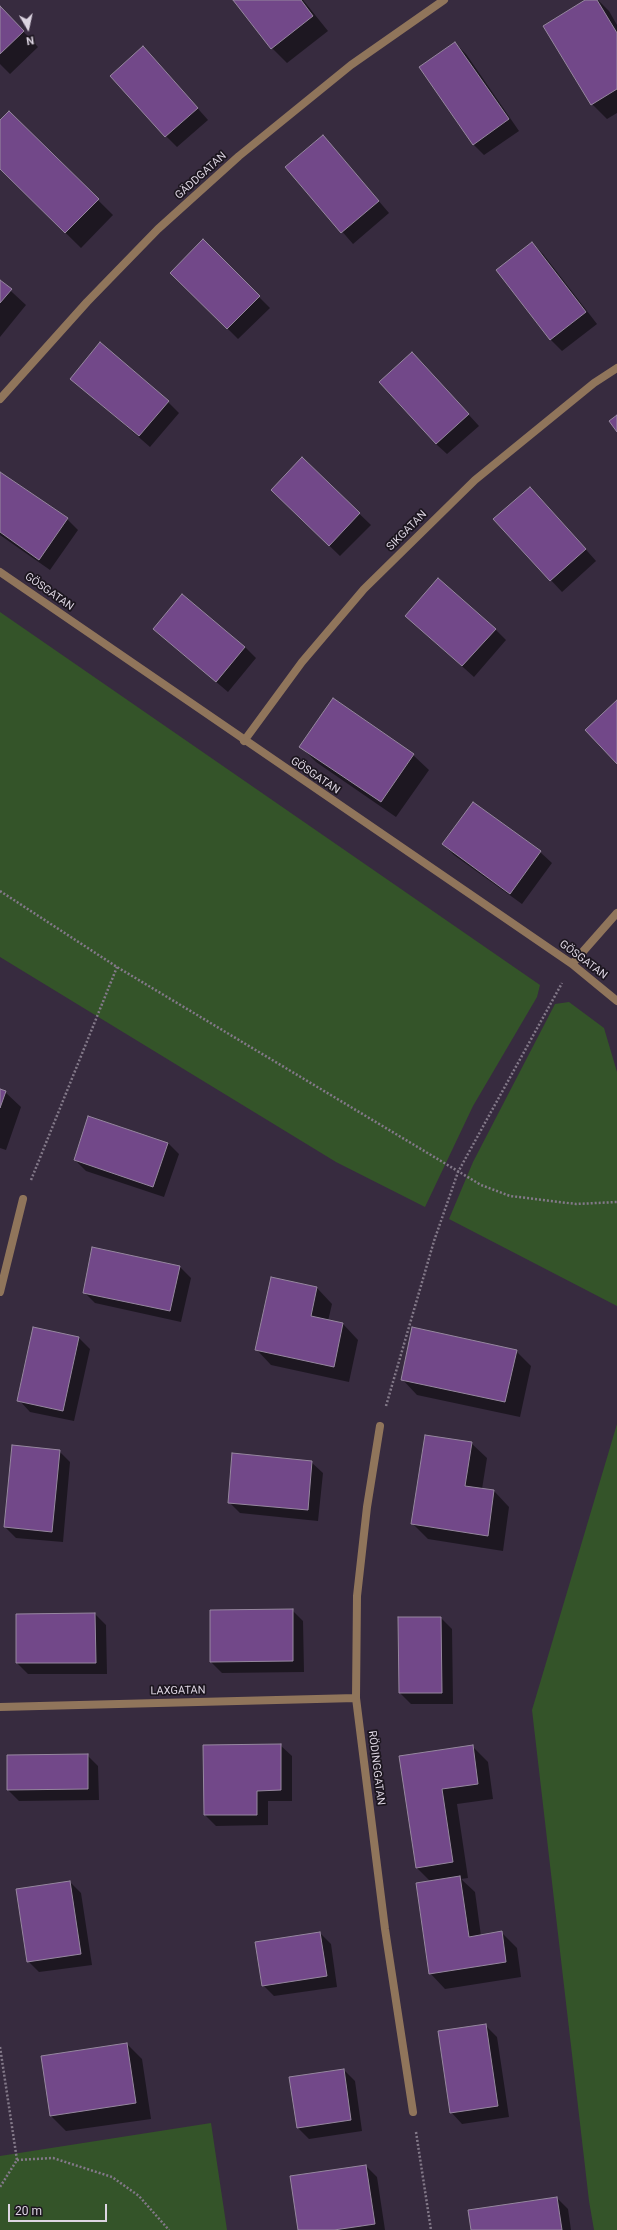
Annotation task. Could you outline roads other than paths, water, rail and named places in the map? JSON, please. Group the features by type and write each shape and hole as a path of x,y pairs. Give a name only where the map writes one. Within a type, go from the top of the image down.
{"street":[{"name":"GÄDDGATAN","path":"0,399 87,302 158,229 239,156 351,65 444,0"},
{"name":"SIKGATAN","path":"244,741 307,656 364,589 403,549 475,480 594,383 617,368"},
{"name":"GÖSGATAN","path":"0,572 244,741 572,964 617,1001"},
{"path":"572,964 617,913"},
{"path":"0,1292 23,1199"},
{"name":"RÖDINGGATAN","path":"380,1426 367,1507 357,1596 356,1698 385,1929 413,2112"},
{"name":"LAXGATAN","path":"0,1707 356,1698"}]}
